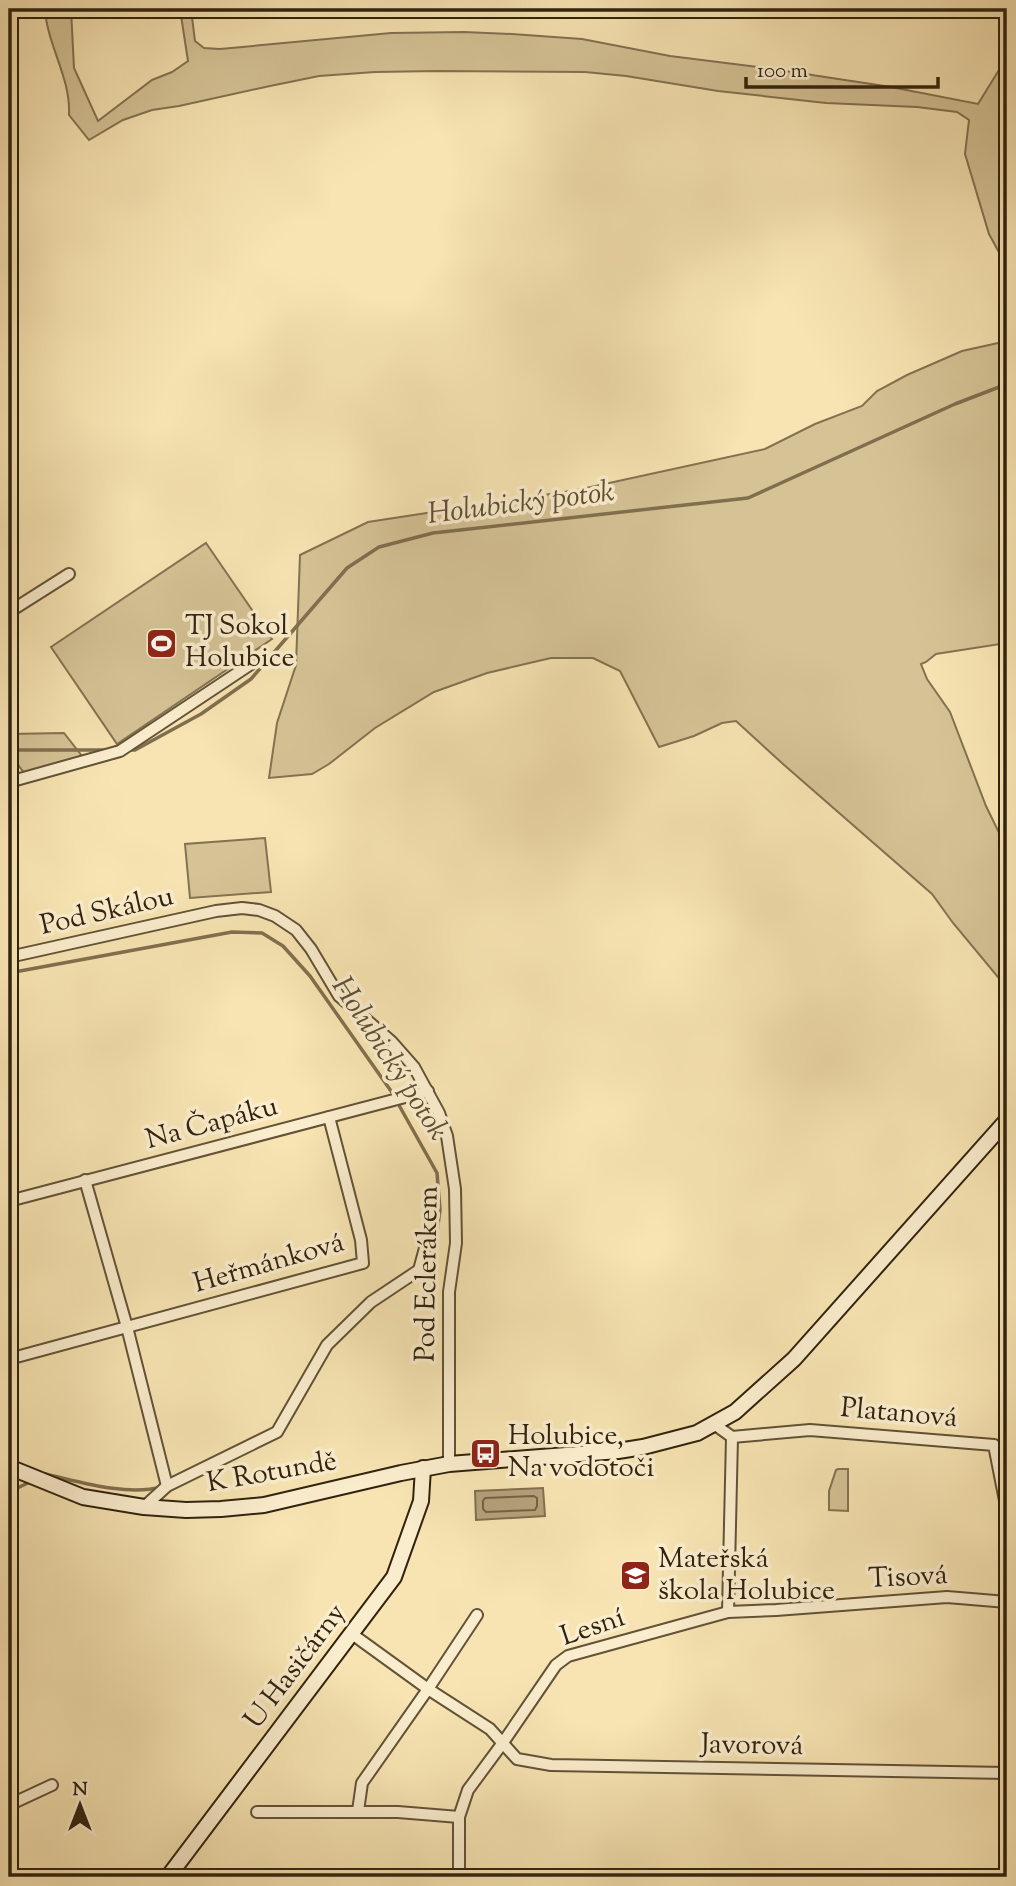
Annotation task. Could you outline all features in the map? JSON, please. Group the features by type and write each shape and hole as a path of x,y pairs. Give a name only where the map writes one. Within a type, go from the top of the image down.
{"street":[{"path":"9,612 69,575"},
{"path":"9,782 120,751 251,664"},
{"name":"Pod Eclerákem","path":"216,911 242,908 259,910 275,916 296,930 340,996 392,1042 414,1067 439,1113 447,1136 455,1189 456,1243 449,1292 449,1464"},
{"name":"Pod Skálou","path":"9,957 216,911"},
{"name":"Na Čapáku","path":"9,1201 428,1091"},
{"name":"Heřmánková","path":"9,1359 363,1263 361,1240 328,1117"},
{"name":"K Rotundě","path":"9,1467 83,1497 144,1507 221,1509 264,1505 423,1468 618,1451 697,1433 735,1412 793,1359 1007,1120"},
{"path":"85,1180 127,1327 167,1486"},
{"path":"144,1507 167,1486 277,1432 327,1345 371,1301 419,1270 425,1248"},
{"path":"714,1424 732,1437 728,1612"},
{"name":"Platanová","path":"732,1437 810,1430 994,1445 995,1453"},
{"path":"1007,1455 995,1453 1007,1511"},
{"name":"U Hasičárny","path":"169,1877 394,1577 421,1501 423,1468"},
{"name":"Tisová","path":"728,1612 947,1597 1007,1602"},
{"name":"Lesní","path":"459,1877 459,1817 468,1790 556,1665 568,1656 728,1612"},
{"path":"358,1811 362,1783 477,1615"},
{"name":"Javorová","path":"352,1634 428,1689 490,1729 517,1759 551,1765 1007,1773"},
{"path":"9,1805 52,1786"},
{"path":"257,1812 358,1811 459,1817"}],"shaded area":[{"path":"45,9 71,9 74,68 98,121 152,80 172,72 188,61 180,9 191,9 195,41 204,48 220,49 391,33 464,32 582,39 670,56 891,87 978,104 1007,57 1007,267 989,234 965,154 969,120 957,112 917,107 826,103 585,72 375,72 319,76 152,110 123,120 89,140 69,115 69,101"},
{"path":"1007,341 1007,643 936,654 921,664 927,679 950,712 986,806 1007,849 1007,988 932,894 736,721 722,723 694,736 659,747 620,671 593,658 551,658 487,673 434,692 375,728 312,774 269,778 277,723 296,665 300,555 368,522 577,490 765,449 815,424 862,406 877,391 907,375 962,351"},
{"name":"TJ Sokol Holubice","path":"206,543 272,639 117,744 51,647"},
{"path":"64,733 82,756 25,774 9,753 9,734"},
{"path":"265,838 271,892 190,898 185,844"},
{"path":"838,1469 848,1469 848,1511 829,1510 829,1491"}],"water":[{"path":"543,1488 545,1516 476,1520 475,1491"}],"waterway":[{"name":"Holubický potok","path":"130,750 135,750 201,714 251,679 347,568 379,547 433,533 748,498 955,404 1007,384"},
{"name":"Holubický potok","path":"9,750 108,750"},
{"name":"Holubický potok","path":"9,973 232,932 262,933 283,946 310,976 391,1091 437,1173 440,1210 435,1247 427,1257"},
{"name":"Holubický potok","path":"42,1476 45,1474 118,1489 162,1487"},
{"name":"Holubický potok","path":"9,1492 32,1481"}],"place":[{"name":"TJ Sokol Holubice","path":"162,643"},
{"name":"Holubice, Na vodotoči","path":"485,1453"},
{"name":"Mateřská škola Holubice","path":"635,1576"}]}
